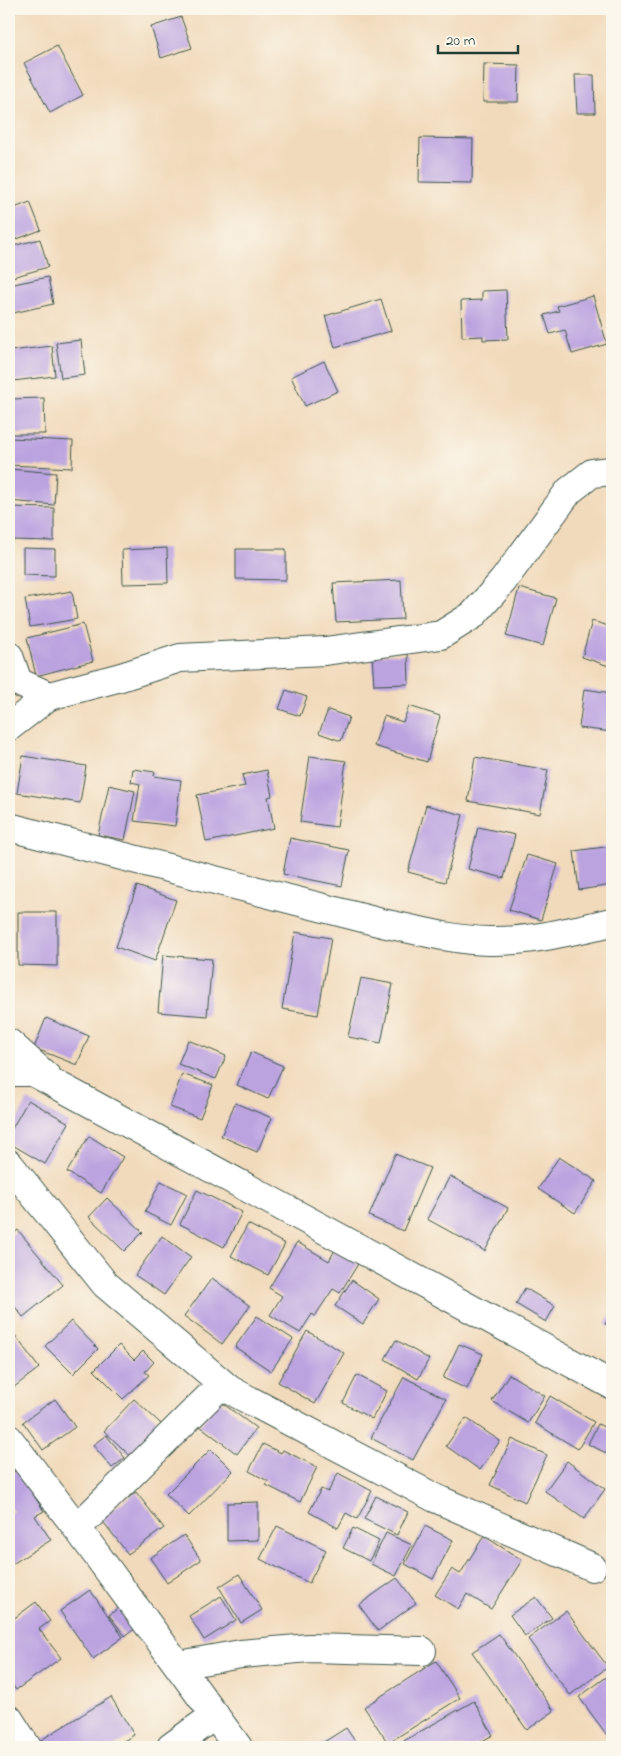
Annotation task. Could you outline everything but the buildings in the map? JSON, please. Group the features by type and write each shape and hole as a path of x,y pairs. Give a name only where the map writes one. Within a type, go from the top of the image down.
{"street":[{"path":"9,727 49,696 121,678 180,658 325,651 441,635 473,615 503,581 569,491 592,473 612,471"},
{"path":"9,656 18,682 49,696"},
{"path":"9,828 382,923 438,935 487,941 535,938 612,922"},
{"path":"9,1043 58,1087"},
{"path":"9,1072 33,1072 612,1386"},
{"path":"9,1164 105,1284 230,1390 435,1498 592,1567"},
{"path":"78,1528 222,1384"},
{"path":"9,1439 78,1528 238,1747"},
{"path":"178,1665 241,1654 309,1648 422,1651"},
{"path":"171,1747 214,1715"},
{"path":"9,1719 27,1747"}]}
